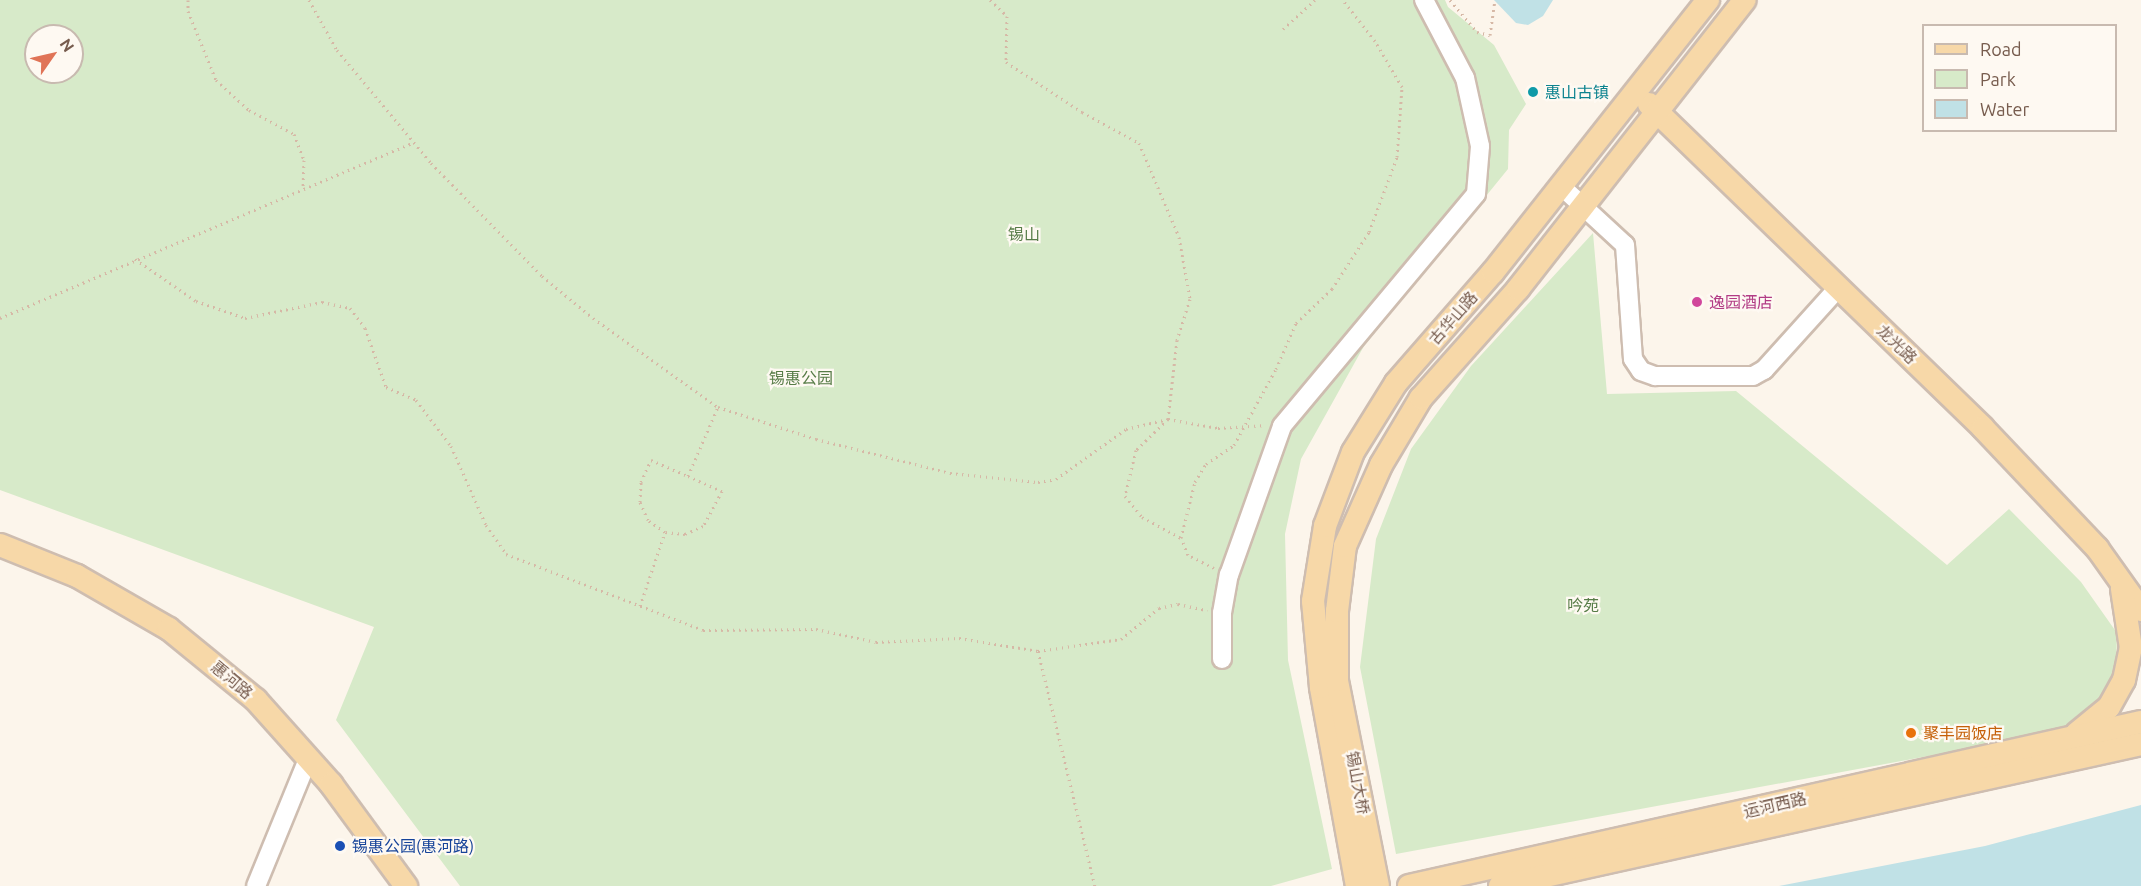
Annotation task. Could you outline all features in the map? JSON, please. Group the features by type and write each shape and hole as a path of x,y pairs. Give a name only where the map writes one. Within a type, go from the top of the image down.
{"main road":[{"name":"古华山路","path":"1329,684 1313,601 1325,526 1353,453 1396,383 1493,272 1708,0"},
{"name":"古华山路","path":"1329,684 1345,546 1381,465 1421,398 1518,289 1745,0"},
{"name":"龙光路","path":"1635,95 1660,111 1983,428 2097,548 2141,610"},
{"name":"惠河路","path":"0,544 77,576 170,629 256,700 308,759 406,886"},
{"path":"2072,738 2109,707 2124,680 2131,648 2120,578"},
{"name":"锡山大桥","path":"1329,684 1357,886"},
{"name":"锡山大桥","path":"1329,684 1378,886"},
{"name":"运河西路","path":"1409,886 2141,722"},
{"name":"运河西路","path":"1500,886 2141,744"}],"lane":[{"path":"1221,659 1222,614 1229,575 1282,426 1476,194 1480,146 1465,78 1424,0"},
{"path":"1561,186 1585,204 1625,245 1633,358 1641,371 1655,376 1753,376 1764,370 1838,288"},
{"path":"256,886 308,759"}],"path":[{"path":"188,0 188,11 216,80 249,110 294,134 304,160 303,189"},
{"path":"309,0 337,50 414,142 542,276 593,318 718,407 816,439 950,473 1038,482 1056,478 1126,429 1168,419 1218,428 1246,424 1282,426"},
{"path":"990,0 1007,16 1006,62 1082,112 1139,143 1179,237 1190,299 1177,340 1168,419 1136,450 1125,496 1142,517 1181,538"},
{"path":"1283,29 1315,0"},
{"path":"1229,575 1188,555 1181,538 1195,482 1206,464 1234,445 1296,324 1332,289 1369,232 1397,157 1402,87 1375,40 1343,0"},
{"path":"1450,0 1477,32 1490,35 1495,0"},
{"path":"0,318 414,142"},
{"path":"135,259 196,301 245,318 322,302 350,308 365,328 386,387 416,400 451,446 486,525 506,554 704,630 816,629 876,642 959,638 1038,651 1120,639 1159,608 1178,604 1222,614"},
{"path":"688,477 718,407"},
{"path":"651,460 688,477 722,491 703,526 685,534 664,532 648,520 640,502 641,482 651,460"},
{"path":"640,606 664,532"},
{"path":"1038,651 1095,886"}],"green space":[{"name":"锡惠公园","path":"0,0 1445,0 1448,7 1494,45 1526,104 1509,130 1508,169 1364,346 1301,459 1285,534 1288,660 1332,869 1271,886 460,886 336,720 374,627 0,490"},
{"name":"吟苑","path":"1593,233 1607,394 1736,391 1947,565 2009,509 2081,582 2117,633 2116,672 2100,709 2070,730 1396,854 1360,667 1376,539 1411,449 1471,366"}],"water":[{"path":"1494,0 1553,0 1543,16 1528,25 1516,23"},
{"path":"2141,805 2141,886 1779,886 1985,846"}],"place":[{"name":"惠山古镇","path":"1533,92"},
{"name":"逸园酒店","path":"1697,302"},
{"name":"聚丰园饭店","path":"1911,733"},
{"name":"锡惠公园(惠河路)","path":"340,846"}],"park label":[{"name":"锡山","path":"1024,234"}]}
